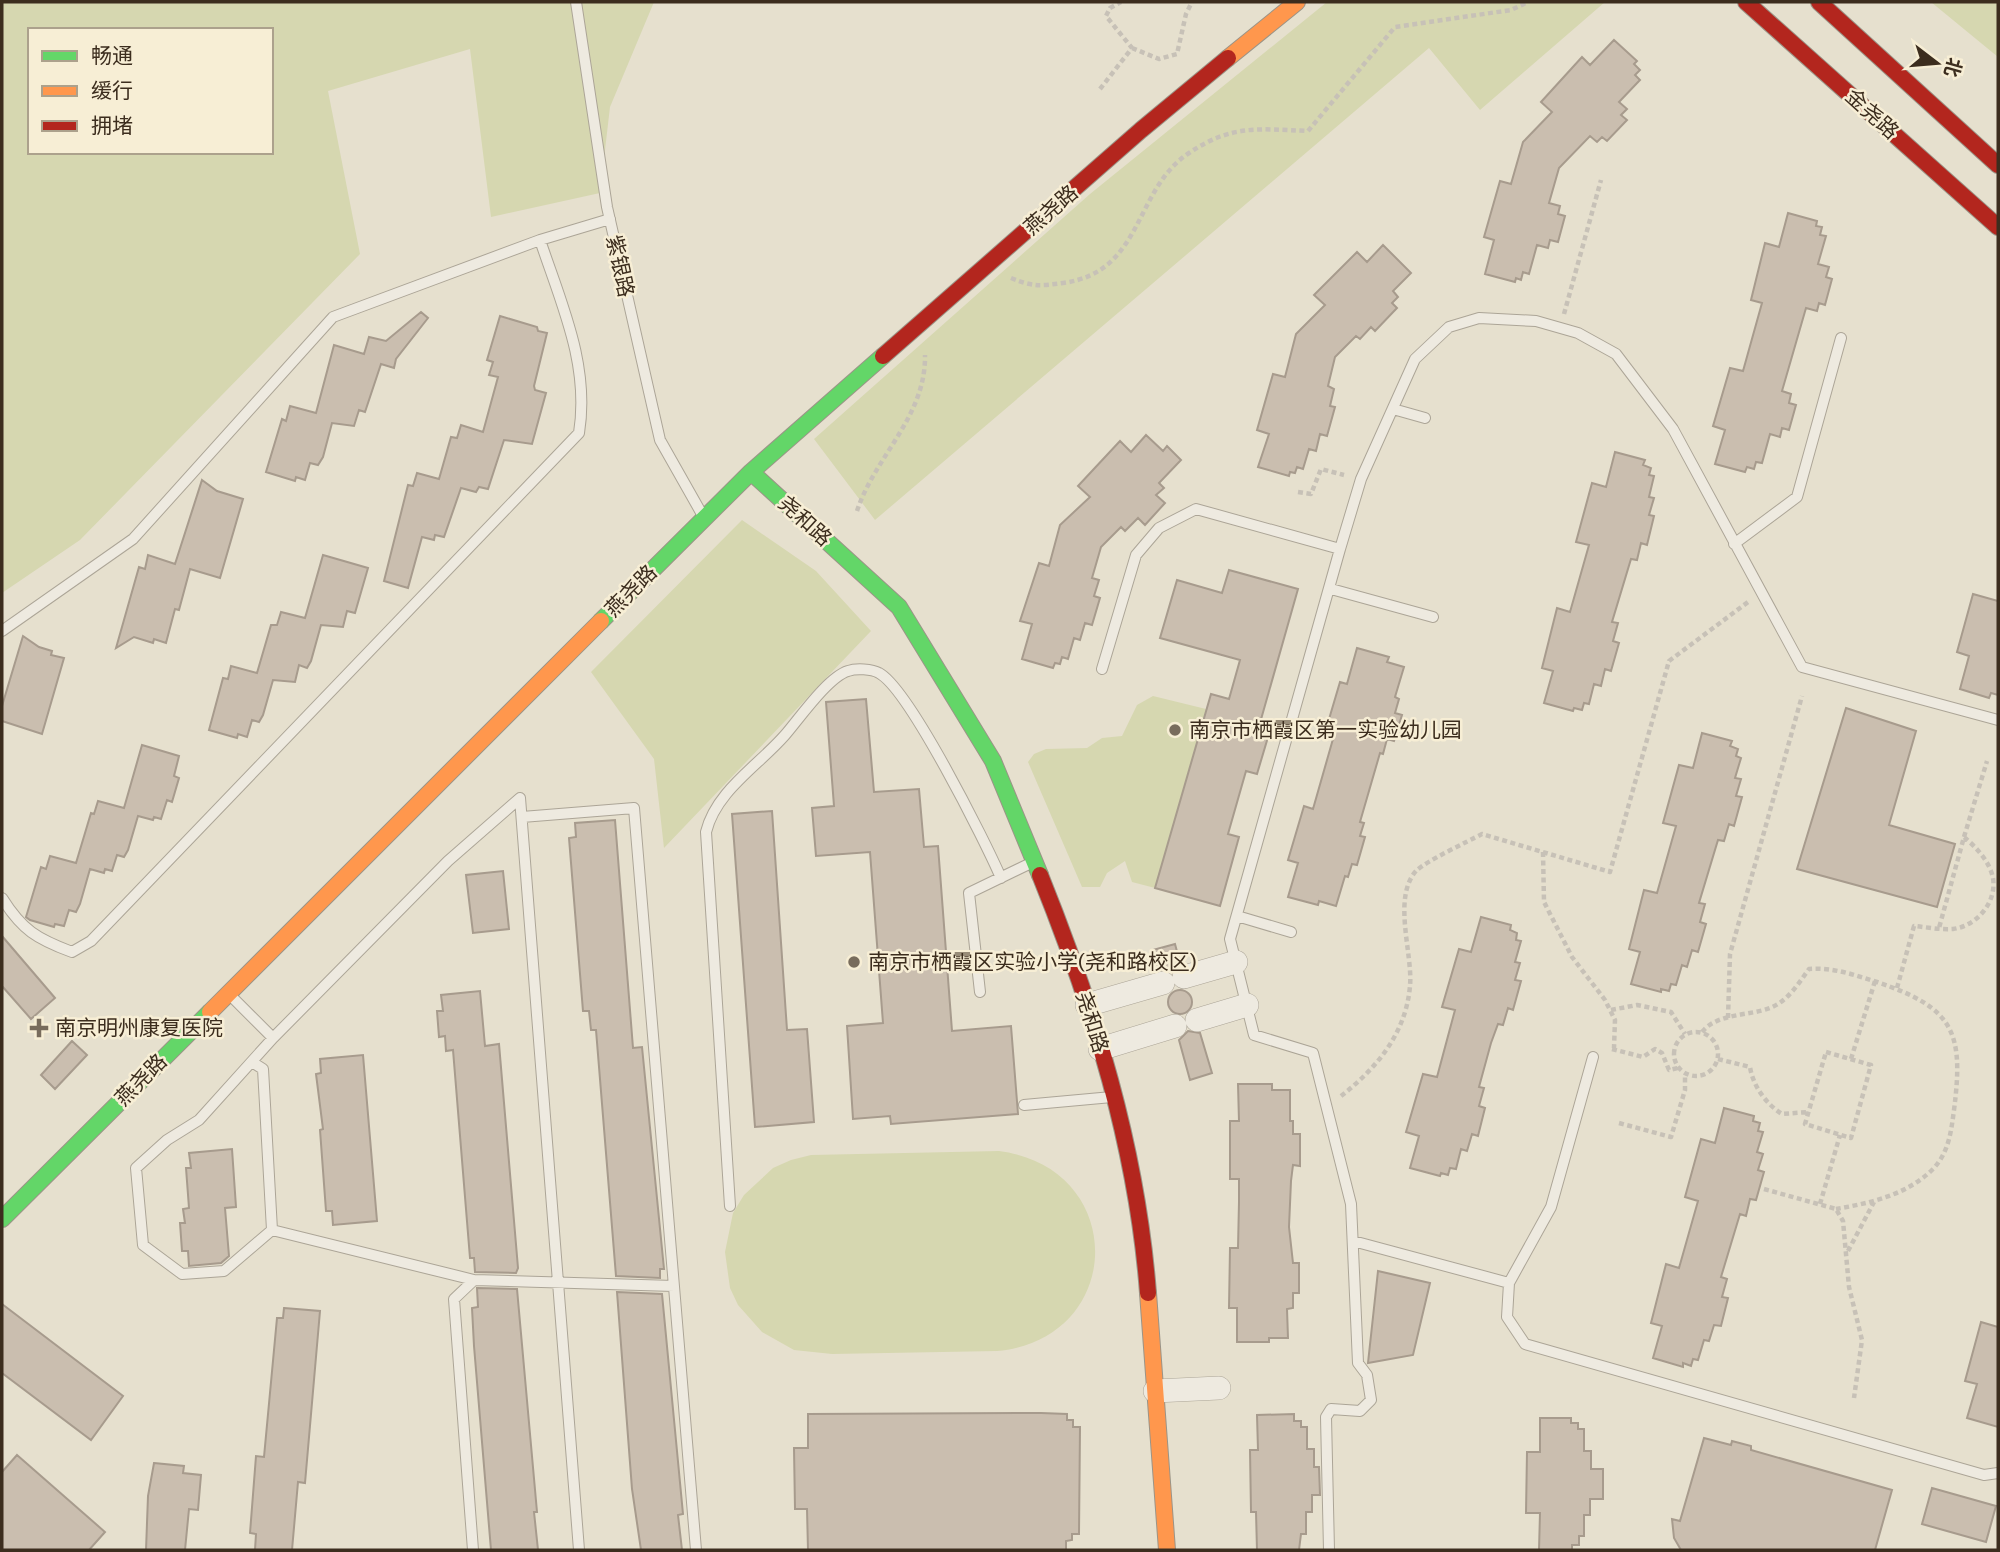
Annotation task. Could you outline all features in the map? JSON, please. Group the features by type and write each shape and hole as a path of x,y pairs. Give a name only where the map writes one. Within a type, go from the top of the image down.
{"main road":[{"name":"燕尧路","path":"2,1219 751,472 1141,130 1297,2"},
{"name":"金尧路","path":"1746,2 1998,227"},
{"path":"1819,2 1998,165"},
{"name":"尧和路","path":"751,472 899,607 993,761 1070,950 1115,1096 1143,1231 1167,1550"}],"street":[{"path":"1087,1005 1236,962"},
{"path":"1100,1049 1247,1005"},
{"path":"1155,1391 1219,1388"}],"lane":[{"name":"紫银路","path":"576,2 610,219 660,440 704,519"},
{"path":"2,631 133,539 333,317 540,240 610,219"},
{"path":"2,898 19,925 45,942 72,952 91,942 579,433 583,408 576,347 540,240"},
{"path":"1329,1550 1326,1417 1331,1409 1360,1411 1371,1400 1367,1375 1358,1363 1351,1204 1313,1053 1254,1035 1230,939 1361,479 1415,359 1449,327 1479,318 1536,321 1578,333 1616,354 1672,429 1802,667 1998,720"},
{"path":"1734,544 1797,497 1841,338"},
{"path":"1393,409 1424,418"},
{"path":"1102,669 1136,555 1158,528 1177,517 1196,509 1340,550"},
{"path":"1331,589 1433,617"},
{"path":"730,1206 706,832 715,805 776,746 834,679 847,671 878,673 895,686 942,764 980,829 1001,878"},
{"path":"272,1230 224,1271 182,1274 143,1245 136,1168 166,1140 199,1121 273,1038 448,861 520,798 579,1550"},
{"path":"522,817 634,808 696,1550"},
{"path":"981,992 969,893 1034,862"},
{"path":"1237,916 1291,932"},
{"path":"228,993 273,1038"},
{"path":"1592,1057 1551,1208 1509,1283 1507,1317 1525,1343 1984,1475 1998,1473"},
{"path":"252,1062 263,1069 272,1230"},
{"path":"1024,1105 1115,1096"},
{"path":"272,1230 474,1280 674,1286"},
{"path":"1353,1241 1509,1283"},
{"path":"473,1550 454,1298 474,1280"}],"path":[{"path":"1121,2 1110,8 1106,16 1132,48 1159,59 1177,54 1186,14 1192,2"},
{"path":"1001,274 1032,287 1085,280 1122,253 1159,184 1188,154 1239,129 1308,131 1395,27 1511,10 1528,2"},
{"path":"1100,89 1132,48"},
{"path":"1560,328 1601,180"},
{"path":"857,511 865,486 896,443 915,409 923,385 925,351"},
{"path":"1298,492 1311,494 1321,469 1361,479"},
{"path":"1327,1107 1363,1079 1391,1045 1405,1015 1410,985 1404,925 1406,893 1416,871 1482,834 1610,872 1669,661 1760,593"},
{"path":"1728,1018 1730,954 1802,696"},
{"path":"1939,928 1986,761"},
{"path":"1897,989 1914,926 1953,929 1976,920 1989,903 1993,878 1986,861 1964,837"},
{"path":"1543,852 1544,902 1572,957 1611,1010 1615,1020 1614,1048"},
{"path":"1702,1032 1708,1025 1770,1008 1787,999 1810,969 1824,967 1897,989 1935,1010 1953,1031 1959,1053 1952,1133 1943,1156 1931,1170 1901,1191 1874,1202 1836,1209 1764,1189"},
{"path":"1852,1059 1875,981"},
{"path":"1611,1010 1637,1005 1671,1012 1685,1034"},
{"path":"1702,1032 1716,1042 1718,1059 1709,1073 1702,1076 1685,1074 1678,1068 1674,1049 1685,1034 1702,1032"},
{"path":"1592,1057 1614,1048 1643,1056 1655,1049 1662,1053 1669,1070 1678,1068"},
{"path":"1826,1052 1852,1059 1871,1065 1851,1138 1805,1124 1826,1052"},
{"path":"1718,1059 1750,1067 1752,1078 1765,1099 1782,1114 1808,1112"},
{"path":"1619,1123 1671,1137 1685,1090 1685,1074"},
{"path":"1820,1204 1840,1135"},
{"path":"1848,1252 1874,1202"},
{"path":"1836,1209 1843,1222 1848,1252 1849,1287 1862,1340 1854,1398"}],"green space":[{"path":"2,2 654,2 610,107 600,193 491,217 470,49 328,91 360,254 80,540 2,593"},
{"path":"1327,2 1605,2 1480,110 1429,48 875,520 814,439 1090,194"},
{"path":"1931,2 1998,2 1998,57"},
{"path":"742,520 816,571 871,631 664,848 654,759 591,672"},
{"path":"1153,696 1206,709 1155,888 1132,882 1125,861 1107,873 1100,887 1082,887 1028,762 1034,754 1046,749 1087,748 1102,738 1122,736 1137,705"},
{"path":"999,1151 1042,1164 1072,1188 1090,1219 1095,1253 1089,1287 1070,1317 1039,1340 997,1351 832,1354 794,1350 762,1332 738,1305 730,1288 725,1252 733,1213 744,1195 773,1168 811,1155"}],"building":[{"path":"1614,40 1637,61 1634,64 1640,70 1635,75 1640,80 1619,102 1627,109 1621,115 1627,120 1607,141 1602,137 1597,142 1590,136 1559,168 1549,203 1560,206 1558,214 1565,216 1558,242 1550,240 1548,248 1537,245 1529,274 1523,272 1521,280 1516,278 1515,282 1485,274 1494,240 1484,237 1500,181 1511,184 1523,142 1552,112 1541,102 1582,57 1590,65"},
{"path":"1788,213 1817,221 1816,226 1822,227 1820,235 1826,236 1818,264 1829,267 1826,277 1832,279 1825,305 1819,303 1817,311 1806,308 1782,391 1791,394 1789,403 1796,405 1789,430 1782,428 1780,437 1770,434 1762,463 1756,462 1754,469 1747,467 1745,472 1715,464 1725,430 1713,426 1730,368 1743,371 1762,303 1751,300 1765,243 1779,247"},
{"path":"1383,245 1411,273 1393,291 1398,297 1392,303 1397,308 1375,331 1371,327 1360,339 1356,336 1335,357 1328,386 1334,389 1330,406 1335,407 1327,436 1320,434 1316,451 1309,449 1303,469 1297,467 1295,473 1290,472 1289,476 1258,467 1269,434 1257,430 1273,374 1285,377 1296,334 1325,305 1314,295 1357,252 1367,262"},
{"path":"421,312 428,318 396,359 394,368 381,364 365,412 359,410 354,426 332,423 323,457 318,465 310,463 305,480 296,477 295,481 266,472 282,419 286,421 290,406 316,413 334,345 364,354 369,337 386,341"},
{"path":"500,316 537,327 538,331 547,333 534,386 535,390 546,393 532,444 504,440 488,489 479,487 476,492 461,488 444,537 435,535 434,540 422,537 408,588 384,581 408,485 413,486 417,473 439,479 451,437 457,438 461,425 483,432 498,377 489,375 493,362 487,360"},
{"path":"1146,435 1163,451 1167,446 1181,460 1159,483 1164,488 1156,495 1165,503 1145,525 1138,518 1125,531 1121,527 1101,547 1092,578 1099,580 1094,596 1100,598 1092,625 1085,623 1080,640 1074,638 1068,659 1062,657 1060,664 1055,663 1053,668 1022,659 1032,624 1020,621 1039,563 1049,566 1060,525 1090,497 1078,486 1120,441 1131,452"},
{"path":"1615,452 1645,460 1643,465 1651,468 1649,475 1654,476 1649,497 1654,498 1649,515 1654,516 1647,545 1641,543 1637,560 1631,559 1612,622 1618,623 1613,641 1619,643 1611,671 1605,669 1601,686 1594,684 1589,704 1584,703 1582,710 1574,708 1573,711 1544,703 1553,671 1542,668 1557,608 1570,612 1589,545 1576,542 1592,483 1606,487"},
{"path":"202,480 217,491 243,499 220,578 190,569 179,610 175,609 166,643 154,639 153,643 134,637 116,648 139,567 145,569 148,555 175,564"},
{"path":"323,555 368,568 355,613 347,611 343,627 321,625 311,661 307,668 299,665 295,682 273,680 263,715 259,722 252,720 247,737 238,734 237,738 209,730 223,678 228,679 231,666 257,673 271,625 277,625 281,612 305,618"},
{"path":"1229,570 1298,589 1260,723 1271,727 1257,774 1246,771 1228,834 1239,837 1220,906 1155,888 1211,694 1229,699 1240,660 1160,638 1177,580 1222,593"},
{"path":"1973,594 1998,601 1998,695 1991,693 1989,698 1960,689 1969,656 1957,652"},
{"path":"23,636 39,647 52,651 51,655 64,658 42,734 2,721 2,706"},
{"path":"1357,648 1389,657 1387,662 1404,667 1395,697 1399,699 1395,713 1402,715 1394,741 1387,739 1383,754 1380,753 1360,822 1364,823 1360,836 1365,837 1357,865 1352,864 1348,877 1345,876 1336,906 1319,901 1318,905 1288,897 1298,863 1288,860 1304,806 1313,809 1333,739 1324,736 1340,682 1347,684"},
{"path":"866,699 874,792 919,789 924,847 938,846 952,1031 1011,1026 1018,1114 891,1124 890,1116 853,1119 847,1026 883,1023 870,852 816,856 812,808 834,806 826,702"},
{"path":"1846,708 1916,731 1889,825 1955,844 1937,907 1797,869"},
{"path":"1702,733 1732,741 1730,746 1738,749 1736,756 1741,758 1735,778 1741,779 1736,796 1742,797 1734,826 1729,824 1724,841 1718,840 1699,903 1705,904 1700,922 1706,924 1698,952 1692,950 1687,967 1682,965 1676,985 1671,984 1669,991 1661,989 1661,992 1631,984 1640,952 1629,949 1644,890 1657,893 1676,826 1663,823 1679,765 1693,768"},
{"path":"142,745 179,756 174,776 179,778 172,802 167,800 161,819 138,816 128,850 124,857 117,855 112,871 105,869 104,873 90,869 80,904 76,912 69,910 64,926 55,924 54,927 30,920 26,917 41,867 46,869 50,856 76,863 91,813 94,814 98,801 124,808"},
{"path":"772,811 787,1030 807,1029 814,1122 755,1127 732,814"},
{"path":"615,820 633,1048 642,1047 664,1269 660,1269 660,1278 616,1276 596,1030 591,1030 589,1011 583,1011 569,838 576,837 575,823"},
{"path":"503,871 509,929 473,933 466,875"},
{"path":"1481,917 1511,925 1510,930 1517,933 1516,940 1521,941 1515,962 1520,963 1515,980 1521,981 1513,1010 1508,1008 1503,1025 1498,1024 1491,1043 1479,1087 1484,1088 1479,1106 1485,1108 1478,1136 1472,1134 1467,1151 1461,1149 1456,1169 1450,1168 1448,1175 1441,1173 1440,1176 1410,1168 1419,1136 1406,1132 1423,1074 1437,1077 1455,1010 1442,1007 1459,949 1471,952"},
{"path":"2,936 55,998 31,1019 2,986"},
{"path":"1175,944 1180,963 1171,972 1159,970 1153,950"},
{"path":"1180,990 1189,993 1192,1002 1189,1011 1180,1014 1171,1011 1168,1002 1171,993"},
{"path":"480,991 485,1046 499,1044 518,1268 516,1273 475,1272 474,1258 470,1258 453,1050 446,1051 445,1036 439,1037 437,1011 443,1011 441,995"},
{"path":"1188,1031 1200,1033 1212,1073 1190,1080 1179,1040"},
{"path":"72,1041 87,1055 55,1089 41,1075"},
{"path":"363,1055 377,1221 333,1225 332,1211 326,1211 320,1130 323,1129 316,1074 321,1073 320,1059"},
{"path":"1238,1084 1272,1084 1272,1090 1290,1090 1290,1121 1293,1121 1293,1134 1300,1134 1300,1166 1293,1165 1289,1227 1293,1263 1299,1263 1299,1293 1293,1293 1293,1308 1287,1309 1288,1338 1269,1338 1269,1342 1237,1342 1237,1308 1229,1308 1230,1248 1238,1248 1239,1179 1230,1179 1230,1121 1239,1121"},
{"path":"1724,1108 1754,1116 1753,1121 1760,1123 1758,1131 1763,1132 1757,1152 1763,1154 1758,1170 1764,1172 1756,1200 1750,1199 1746,1216 1740,1214 1721,1277 1727,1279 1722,1297 1728,1298 1721,1326 1714,1325 1709,1341 1704,1340 1698,1360 1693,1359 1691,1366 1683,1363 1683,1367 1653,1358 1662,1326 1651,1323 1666,1264 1679,1268 1698,1201 1685,1197 1701,1139 1715,1143"},
{"path":"232,1149 236,1207 225,1208 229,1256 221,1263 189,1266 188,1251 182,1251 180,1223 185,1223 183,1209 189,1208 186,1168 191,1168 189,1153"},
{"path":"1378,1271 1430,1283 1413,1355 1368,1363"},
{"path":"477,1288 517,1289 538,1550 491,1550 474,1346 472,1308 478,1307"},
{"path":"617,1292 662,1294 683,1514 678,1515 682,1550 641,1550 632,1489"},
{"path":"2,1304 123,1396 91,1440 2,1373"},
{"path":"284,1308 320,1311 305,1483 298,1482 292,1550 255,1550 256,1534 250,1533 256,1456 264,1457 277,1318 283,1318"},
{"path":"1981,1322 1998,1327 1998,1427 1967,1418 1977,1384 1965,1381"},
{"path":"808,1414 1067,1414 1067,1420 1073,1420 1073,1427 1080,1427 1079,1534 1072,1534 1072,1540 1066,1541 1066,1550 808,1550 807,1509 795,1509 794,1448 808,1448"},
{"path":"1294,1414 1294,1421 1301,1421 1301,1427 1307,1427 1307,1449 1314,1449 1314,1467 1319,1467 1320,1495 1312,1495 1312,1512 1306,1512 1306,1534 1301,1534 1299,1550 1257,1550 1256,1512 1251,1512 1250,1450 1258,1450 1257,1415"},
{"path":"1540,1418 1571,1418 1571,1423 1578,1423 1578,1429 1584,1429 1584,1451 1591,1451 1591,1469 1603,1469 1603,1499 1590,1499 1590,1515 1584,1515 1584,1536 1579,1536 1579,1545 1572,1545 1572,1550 1539,1550 1540,1513 1526,1513 1527,1452 1540,1452"},
{"path":"1704,1438 1731,1445 1732,1441 1751,1446 1751,1450 1892,1490 1875,1550 1681,1550 1674,1538 1672,1519 1680,1521"},
{"path":"17,1455 105,1532 89,1550 2,1550 2,1472"},
{"path":"154,1463 184,1466 183,1473 201,1475 198,1510 189,1509 185,1550 146,1550 148,1496"},
{"path":"1932,1488 1996,1506 1986,1542 1922,1524"}],"traffic: fast":[{"path":"601,621 751,472 883,356"},
{"path":"751,472 899,607 993,761 1040,875"},
{"path":"2,1219 210,1012"}],"traffic: slow":[{"path":"1228,58 1297,2"},
{"path":"210,1012 601,621"},
{"path":"1148,1293 1167,1550"}],"traffic: jam":[{"path":"1746,2 1998,227"},
{"path":"1819,2 1998,165"},
{"path":"883,356 1141,130 1228,58"},
{"path":"1040,875 1078,977 1110,1080 1134,1186 1148,1293"}],"place":[{"name":"南京市栖霞区第一实验幼儿园","path":"1175,730"},
{"name":"南京市栖霞区实验小学(尧和路校区)","path":"854,962"},
{"name":"南京明州康复医院","path":"39,1028"}]}
